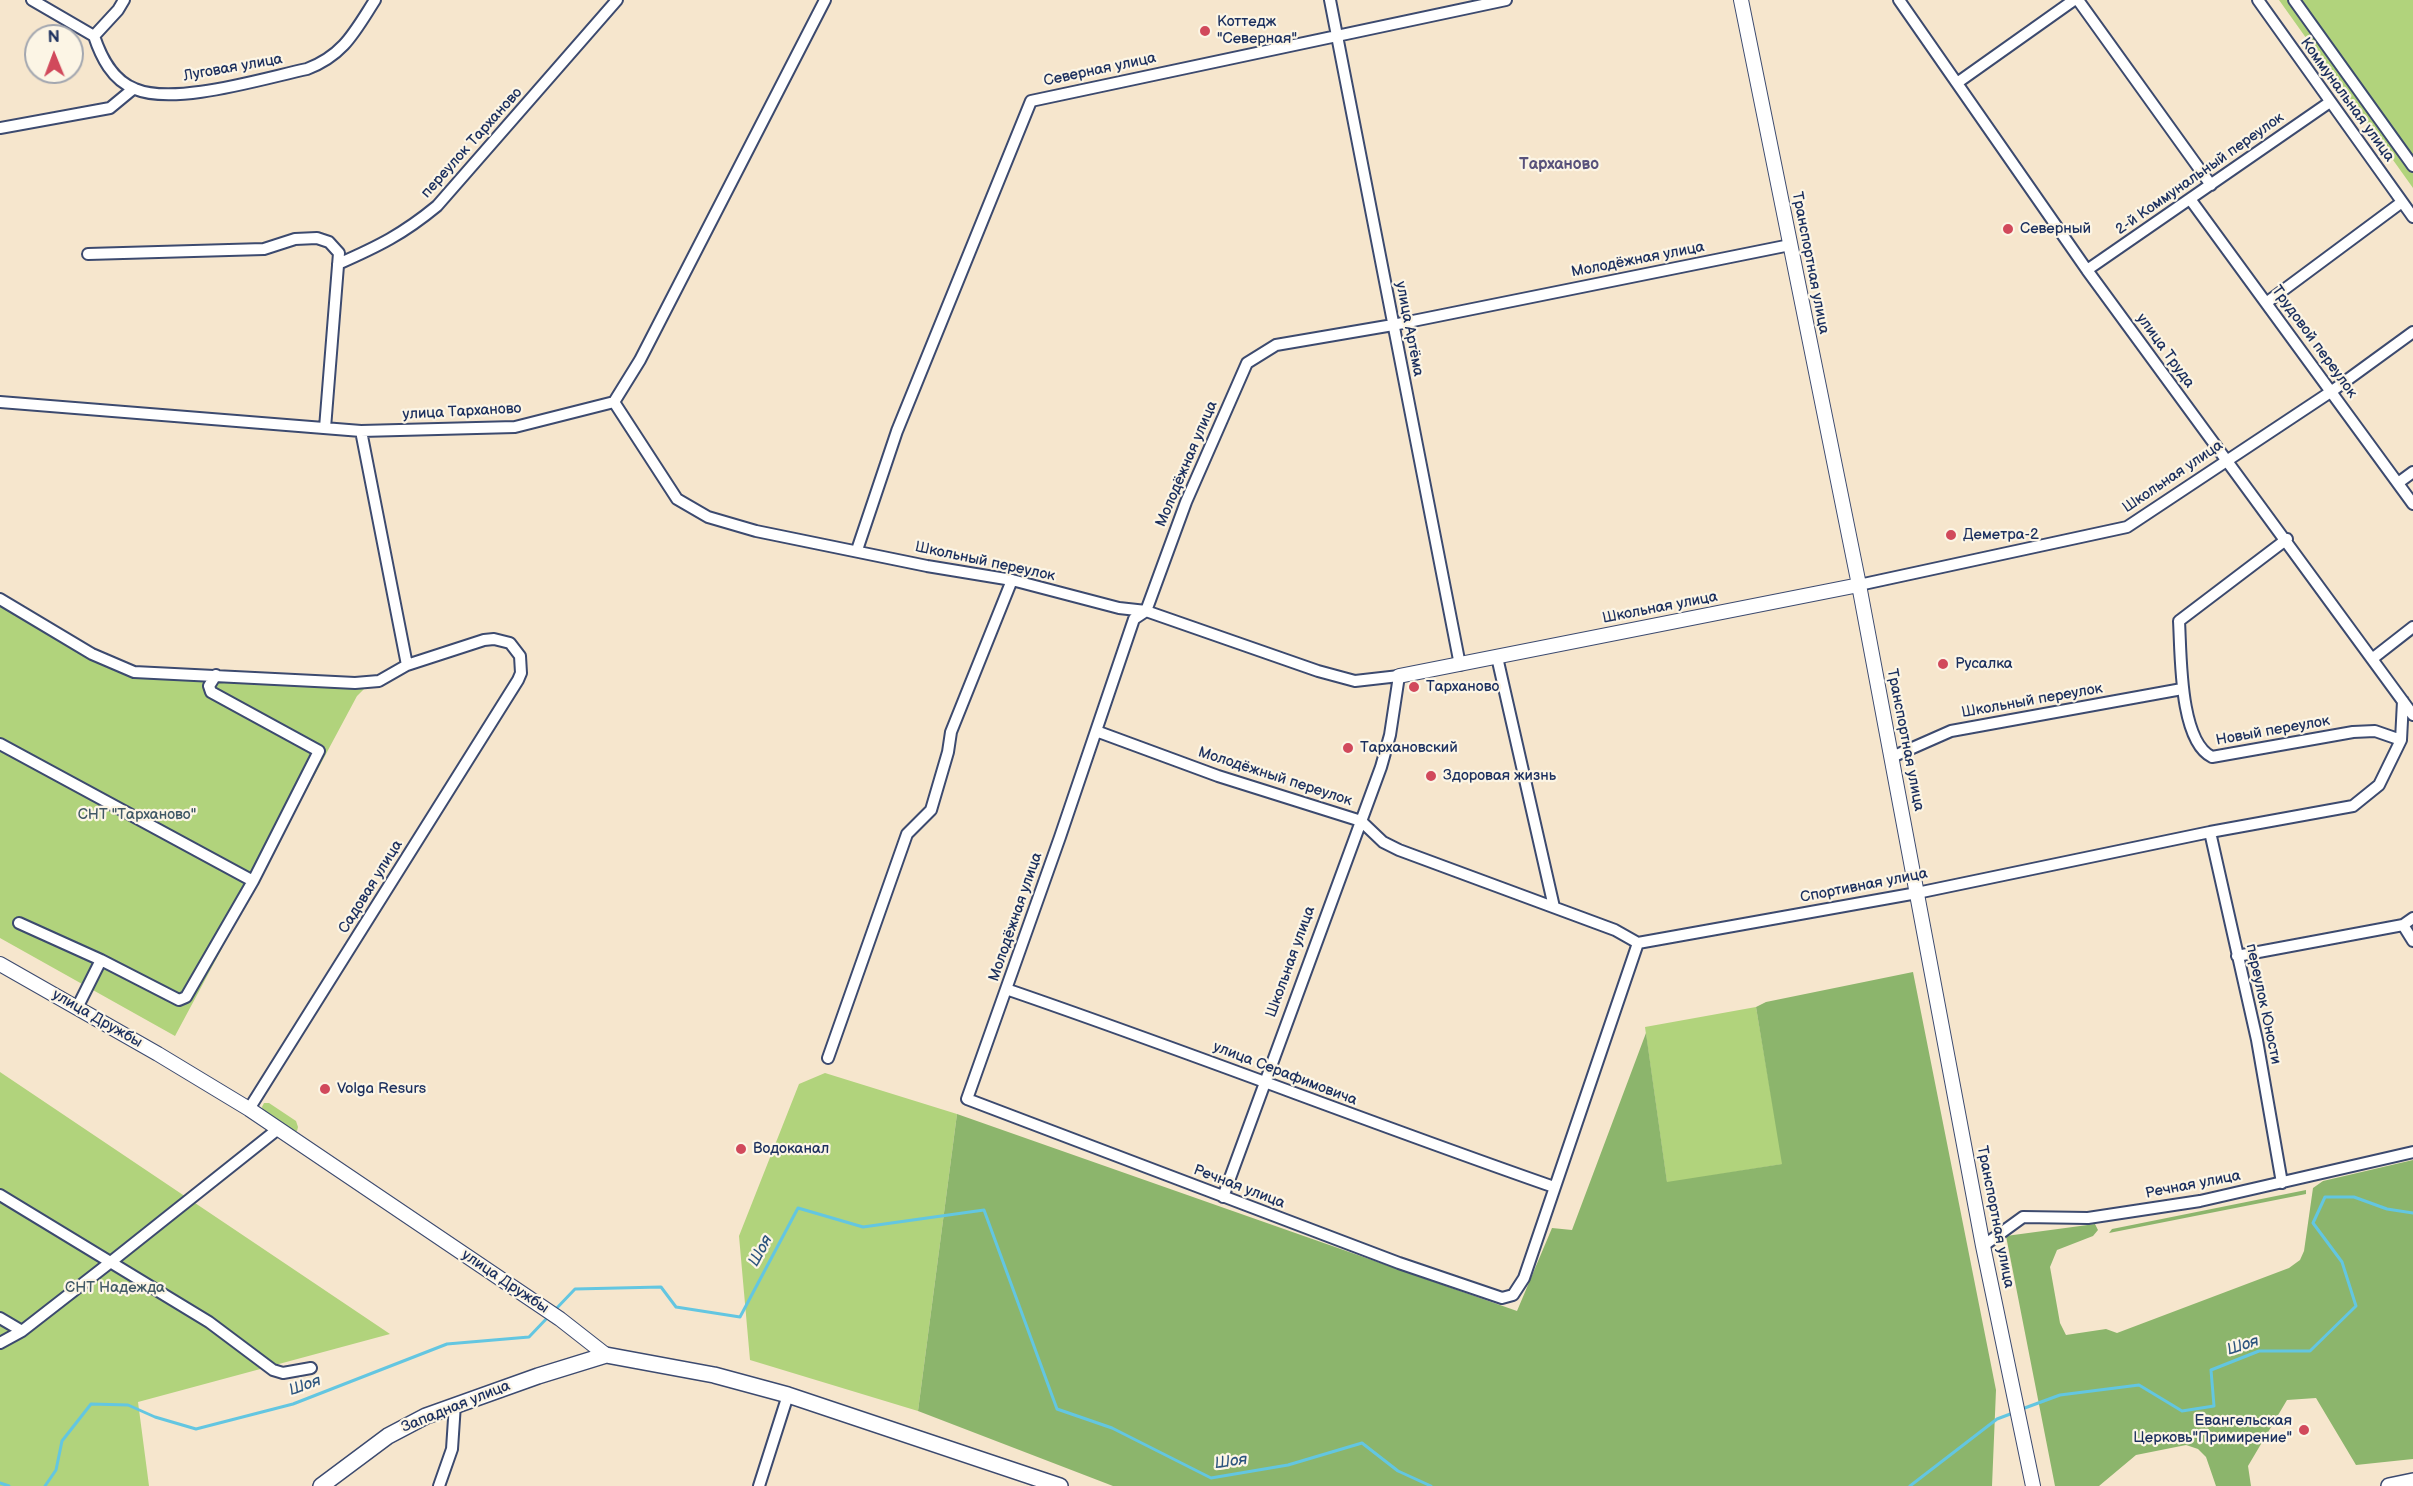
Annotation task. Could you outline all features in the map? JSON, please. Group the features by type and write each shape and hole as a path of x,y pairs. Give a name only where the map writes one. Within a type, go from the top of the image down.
{"main road":[{"name":"улица Дружбы","path":"606,1355 714,1375 788,1395 1060,1486"},
{"name":"Западная улица","path":"321,1486 388,1436 455,1404 606,1355"},
{"path":"2389,1486 2413,1481"}],"street":[{"path":"32,0 94,36 106,25 124,0"},
{"name":"Луговая улица","path":"94,36 101,58 117,77 133,88 152,94 206,90 307,69 339,52 348,43 375,0"},
{"name":"переулок Тарханово","path":"338,264 380,246 406,231 437,206 617,0"},
{"path":"614,402 640,360 825,0"},
{"name":"улица Артёма","path":"1330,0 1460,664"},
{"name":"Северная улица","path":"857,550 897,431 1031,101 1506,0"},
{"name":"Транспортная улица","path":"1740,0 1859,585 1983,1246 2033,1486"},
{"name":"улица Труда","path":"1899,0 2088,270 2287,539 2413,715"},
{"path":"1958,83 2076,0 2211,185"},
{"name":"Коммунальная улица","path":"2258,0 2413,217"},
{"path":"2294,0 2413,166"},
{"path":"0,128 110,108 133,88"},
{"name":"2-й Коммунальный переулок","path":"2088,270 2330,102"},
{"name":"Трудовой переулок","path":"2190,199 2413,504"},
{"path":"2266,303 2402,202"},
{"path":"88,254 264,249 295,238 317,238 329,242 339,253 325,428"},
{"name":"Молодёжная улица","path":"967,1100 1134,619 1146,611 1186,502 1247,363 1276,345 1393,325 1790,245"},
{"name":"Школьная улица","path":"1223,1197 1381,767 1390,735 1399,676 1859,585 2127,527 2332,391 2413,332"},
{"name":"улица Тарханово","path":"0,402 361,431 515,427 614,402"},
{"name":"Школьный переулок","path":"614,402 677,499 708,517 747,528 927,566 1012,580 1119,609 1146,611 1307,667 1355,681 1399,676"},
{"path":"0,599 92,654 134,672 355,683 379,681 407,665 361,431"},
{"path":"2398,483 2413,472"},
{"name":"Новый переулок","path":"2287,539 2180,621 2182,689 2194,736 2205,753 2212,757 2353,732 2375,731 2401,740"},
{"path":"828,1058 907,834 931,810 948,752 951,732 1012,580"},
{"path":"2372,658 2413,627"},
{"name":"Садовая улица","path":"249,1109 521,673 520,656 510,643 502,639 484,640 407,665"},
{"path":"1497,657 1554,907"},
{"path":"19,923 101,960 178,1000 186,997 253,881 320,751 211,692 209,686 216,675"},
{"name":"Школьный переулок","path":"1892,757 1951,731 2182,689"},
{"name":"Спортивная улица","path":"1638,944 1917,893 2210,832 2353,806 2379,785 2401,740 2403,701"},
{"name":"Молодёжный переулок","path":"1096,731 1218,776 1361,821 1383,842 1399,850 1615,930 1638,944"},
{"path":"0,744 253,881"},
{"name":"переулок Юности","path":"2210,832 2257,1040 2282,1183"},
{"path":"2238,956 2403,925 2413,918"},
{"path":"2403,925 2413,941"},
{"path":"1554,1187 1638,944"},
{"path":"77,1008 101,960"},
{"name":"улица Дружбы","path":"0,964 249,1109 560,1319 606,1355"},
{"name":"улица Серафимовича","path":"1006,989 1554,1187"},
{"name":"Речная улица","path":"967,1100 1399,1263 1503,1298 1514,1295 1524,1278 1554,1187"},
{"path":"0,1343 22,1331 278,1129"},
{"name":"Речная улица","path":"1983,1246 2023,1217 2088,1218 2200,1201 2413,1152"},
{"path":"0,1195 209,1322 273,1370 283,1373 311,1368"},
{"path":"0,1318 22,1331"},
{"path":"759,1486 788,1395"},
{"path":"439,1486 452,1449 455,1404"}],"green space":[{"path":"2279,0 2413,0 2413,188"},
{"name":"СНТ \"Тарханово\"","path":"0,600 131,677 337,687 368,685 357,696 175,1036 0,938"},
{"path":"1913,972 1996,1390 1992,1486 1113,1486 918,1411 957,1114 1517,1311 1552,1228 1572,1230 1646,1033 1667,1182 1782,1164 1756,1007 1766,1002"},
{"path":"1756,1007 1783,1164 1667,1183 1645,1027"},
{"name":"СНТ Надежда","path":"0,1072 390,1334 138,1402 149,1486 0,1486"},
{"path":"825,1073 957,1114 918,1411 750,1360 739,1236 799,1084"},
{"path":"264,1103 269,1103 296,1121 297,1131 294,1132 263,1110"},
{"path":"2413,1160 2413,1459 2356,1465 2316,1398 2287,1400 2248,1466 2251,1486 2216,1486 2206,1457 2198,1449 2186,1445 2136,1455 2099,1486 2055,1486 2006,1236 2095,1224 2098,1230 2093,1236 2057,1250 2050,1267 2060,1323 2066,1335 2106,1329 2117,1333 2289,1268 2300,1260 2304,1251 2313,1188 2323,1181"},
{"path":"2306,1190 2306,1194 2109,1233 2112,1229"}],"waterway":[{"name":"Шоя","path":"2022,1409 2060,1395 2139,1385 2182,1411 2214,1406 2211,1370 2259,1351 2310,1351 2356,1306 2342,1262 2313,1223 2325,1197 2354,1197 2387,1209 2413,1213"},
{"name":"Шоя","path":"554,1311 575,1289 661,1287 676,1307 740,1317 798,1208 863,1227 984,1210 1057,1409 1112,1428 1211,1478 1288,1465 1362,1443 1398,1471 1431,1486"},
{"name":"Шоя","path":"45,1486 56,1470 62,1441 91,1404 128,1405 155,1417 196,1429 293,1404 447,1344 529,1337 549,1316"},
{"name":"Шоя","path":"1910,1486 1997,1419 2013,1413"},
{"name":"Шоя","path":"0,1483 9,1486"}],"place":[{"name":"Коттедж \"Северная\"","path":"1205,31"},
{"name":"Северный","path":"2008,229"},
{"name":"Деметра-2","path":"1951,535"},
{"name":"Русалка","path":"1943,664"},
{"name":"Тарханово","path":"1414,687"},
{"name":"Тархановский","path":"1348,748"},
{"name":"Здоровая жизнь","path":"1431,776"},
{"name":"Volga Resurs","path":"325,1089"},
{"name":"Водоканал","path":"741,1149"},
{"name":"Евангельская Церковь\"Примирение\"","path":"2304,1430"}],"district":[{"name":"Тарханово","path":"1559,165"}]}
